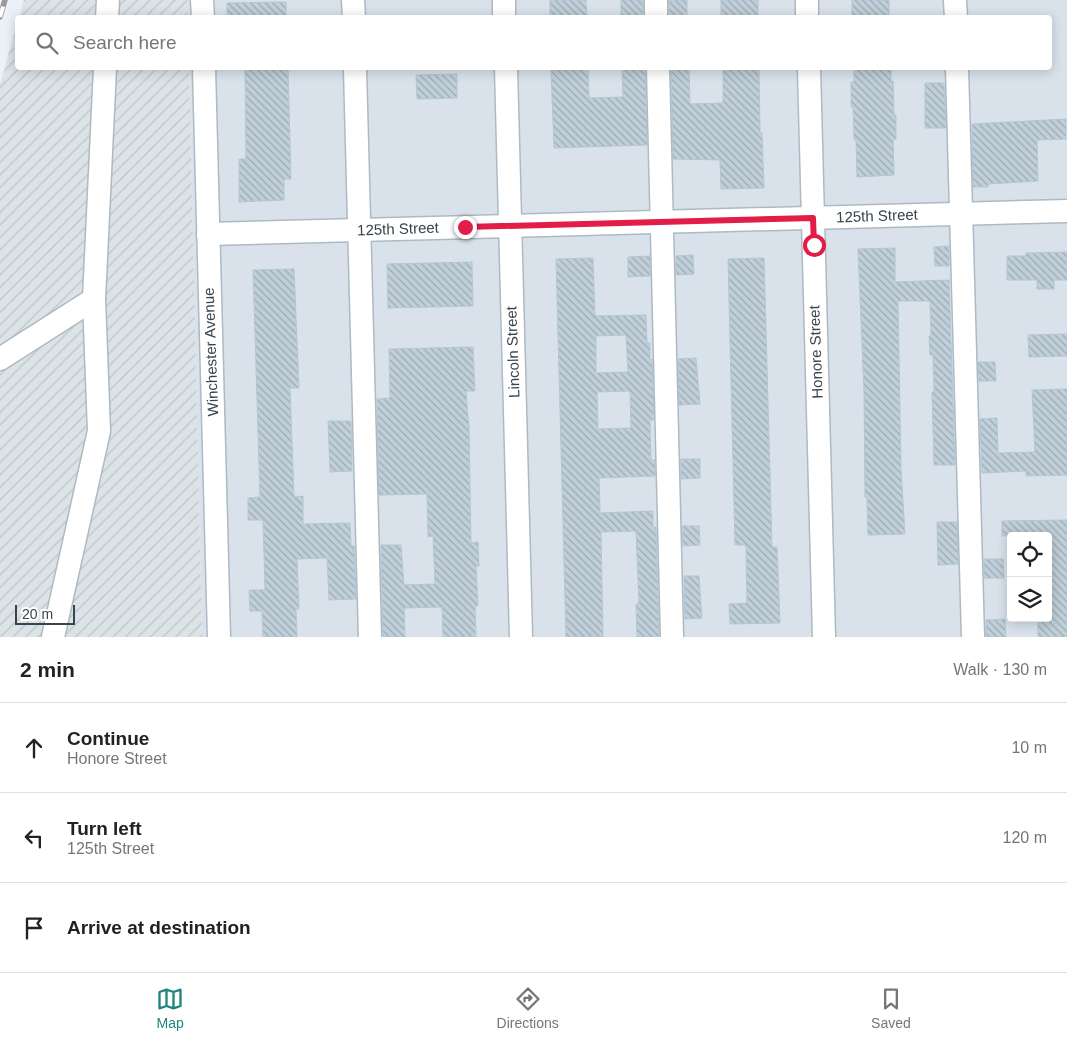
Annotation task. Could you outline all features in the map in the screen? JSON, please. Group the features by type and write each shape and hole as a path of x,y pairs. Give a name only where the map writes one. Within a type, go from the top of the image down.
{"street":[{"path":"107,15 108,0"},
{"path":"202,0 202,15"},
{"path":"353,0 354,15"},
{"path":"504,0 504,15"},
{"path":"656,0 656,15"},
{"path":"807,0 807,15"},
{"path":"955,0 956,15"},
{"path":"53,637 99,431 94,299 105,70"},
{"name":"Winchester Avenue","path":"204,70 219,637"},
{"path":"355,70 370,637"},
{"name":"Lincoln Street","path":"506,70 521,637"},
{"path":"658,70 672,637"},
{"name":"Honore Street","path":"809,70 824,637"},
{"path":"957,70 973,637"},
{"name":"125th Street","path":"208,234 1067,211"},
{"path":"0,359 94,299"}],"shaded area":[{"path":"24,0 187,0 187,15 20,15"},
{"path":"187,0 1067,0 1067,637 202,637 189,70 1052,70 1052,15 187,15"},
{"path":"15,30 15,70 189,70 202,637 0,637 0,85"}],"building":[{"path":"550,0 586,0 587,15 550,15"},
{"path":"621,0 643,0 643,15 621,15"},
{"path":"669,0 687,0 687,15 669,15"},
{"path":"721,0 758,0 758,15 721,15"},
{"path":"852,0 889,0 889,15 852,15"},
{"path":"286,2 286,15 227,15 227,3"},
{"path":"245,70 288,70 291,179 284,179 284,200 239,202 239,159 246,159"},
{"path":"551,70 588,70 589,98 623,97 622,70 645,70 647,145 554,148"},
{"path":"671,70 689,70 690,104 723,103 723,70 759,70 760,133 762,133 764,188 721,189 720,160 673,159"},
{"path":"854,70 891,70 894,115 896,115 896,139 893,140 894,175 857,177 853,106 851,107 851,82 854,82"},
{"path":"457,74 457,98 417,99 416,75"},
{"path":"925,83 944,83 946,128 925,128"},
{"path":"1066,119 1066,139 1037,140 1038,181 988,184 988,187 973,187 972,124"},
{"path":"949,246 949,266 935,266 934,247"},
{"path":"895,248 895,282 949,280 955,465 934,465 933,355 930,355 929,336 931,336 930,301 898,301 901,469 905,534 868,535 867,497 865,497 864,392 858,249"},
{"path":"1067,252 1067,280 1054,280 1054,289 1037,289 1037,280 1007,280 1007,256 1026,256 1026,253"},
{"path":"693,255 694,274 676,275 676,256"},
{"path":"650,256 650,276 628,277 628,257"},
{"path":"593,258 595,316 646,315 647,343 650,343 650,360 652,359 654,420 650,420 651,460 655,460 655,476 599,478 600,513 653,511 653,527 656,527 659,637 637,637 636,604 639,603 636,531 601,532 603,637 566,637 556,259","holes":["626,335 628,372 596,373 596,336","630,391 631,428 598,429 597,392"]},
{"path":"764,258 772,547 777,547 780,623 730,624 729,604 747,603 746,545 735,545 728,259"},
{"path":"472,262 473,306 388,308 387,264"},
{"path":"294,269 299,388 290,388 294,497 303,496 303,524 350,523 351,546 354,546 356,599 329,600 327,558 297,559 299,609 296,609 297,637 263,637 262,611 250,611 249,590 265,590 263,520 248,520 248,498 260,497 253,270"},
{"path":"1067,334 1067,356 1029,357 1028,335"},
{"path":"473,347 475,391 466,391 469,428 471,543 478,542 479,566 476,566 478,606 475,606 476,637 443,637 442,607 404,608 405,637 383,637 381,545 401,545 404,585 435,584 433,536 428,537 427,494 379,495 377,399 390,398 389,349"},
{"path":"696,358 700,404 679,405 678,359"},
{"path":"978,362 995,362 996,381 979,381"},
{"path":"1067,389 1067,475 1026,476 1026,471 982,473 980,419 997,418 998,453 1035,452 1032,390"},
{"path":"328,421 351,421 352,471 330,472"},
{"path":"681,459 700,459 700,478 681,479"},
{"path":"1067,520 1067,637 1038,637 1038,622 1052,622 1052,532 1007,532 1007,536 1002,536 1002,521"},
{"path":"937,522 957,522 958,564 938,565"},
{"path":"682,526 699,526 700,545 683,546"},
{"path":"984,559 1003,559 1004,578 984,578"},
{"path":"684,576 699,576 702,618 685,619"},
{"path":"1005,619 1006,637 986,637 986,620"}],"railway":[{"path":"0,17 5,0"}],"route":[{"path":"465,227 813,218 814,245"}]}
